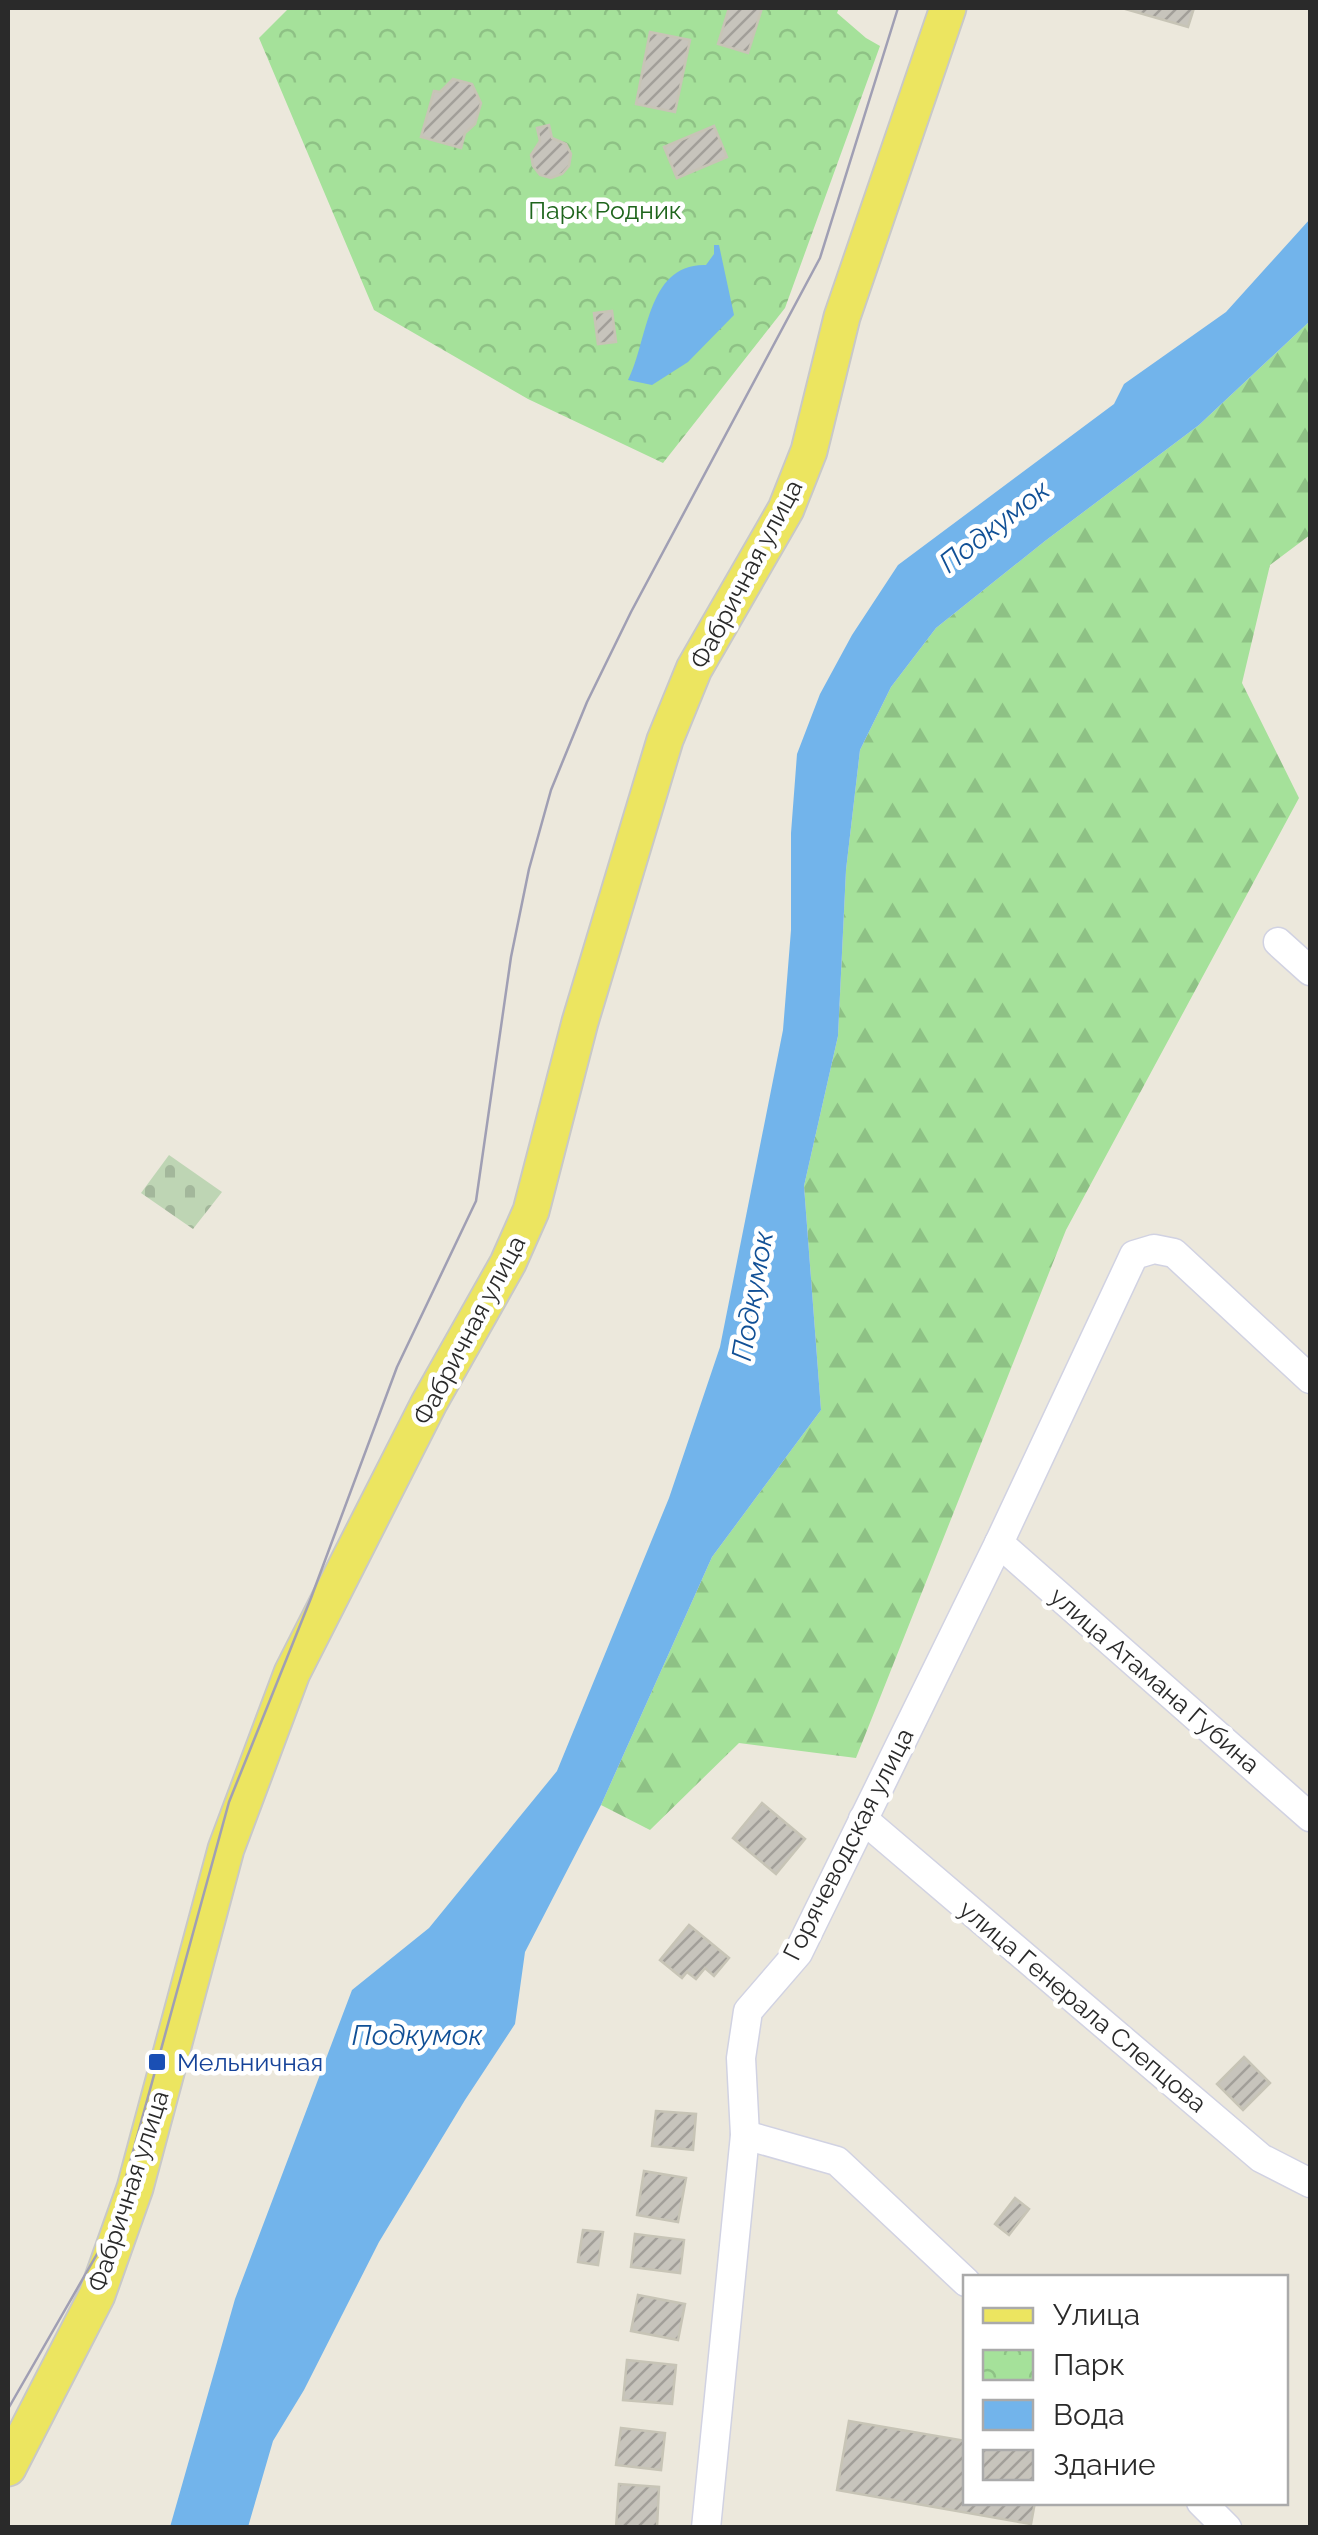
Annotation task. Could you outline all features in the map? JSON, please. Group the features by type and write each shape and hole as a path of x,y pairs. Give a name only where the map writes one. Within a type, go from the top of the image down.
{"main road":[{"name":"Фабричная улица","path":"8,2468 97,2295 135,2188 226,1848 292,1673 429,1402 508,1263 531,1211 580,1022 665,740 694,669 786,510 803,466 842,316 948,8"}],"street":[{"path":"1278,942 1310,971"},
{"name":"Горячеводская улица","path":"706,2528 746,2135 741,2058 748,2011 798,1952 999,1543 1134,1256 1154,1248 1174,1253 1310,1379"},
{"name":"улица Атамана Губина","path":"999,1543 1310,1817"},
{"name":"улица Генерала Слепцова","path":"864,1819 1261,2158 1310,2183"},
{"path":"746,2135 837,2162 963,2279"},
{"path":"1204,2505 1227,2528"}],"green space":[{"name":"Парк Родник","path":"289,8 839,8 837,13 880,46 785,308 663,463 528,399 374,310 259,38"},
{"path":"1310,321 1310,535 1270,565 1242,683 1299,798 1066,1230 856,1758 739,1743 650,1830 601,1805 712,1557 821,1410 804,1186 838,1036 846,870 860,750 891,687 936,628 1199,425"},
{"path":"169,1155 222,1192 193,1229 141,1193"}],"water":[{"name":"Подкумок","path":"1310,219 1310,321 1199,425 936,628 891,687 860,750 846,870 838,1036 804,1186 821,1410 712,1557 601,1805 525,1952 515,2024 379,2242 304,2390 273,2441 248,2527 170,2527 235,2299 352,1990 429,1928 557,1771 669,1498 720,1347 783,1030 797,754 820,694 852,635 898,565 1114,404 1124,384 1226,312"},
{"path":"714,245 719,245 734,315 688,362 652,385 628,380 660,290 686,268 706,265 714,254"}],"building":[{"path":"729,8 762,8 748,53 718,44"},
{"path":"1122,8 1194,8 1188,27"},
{"path":"650,32 690,40 675,112 636,104"},
{"path":"453,79 472,84 481,103 475,124 465,133 461,148 421,137 434,91 440,92"},
{"path":"549,125 552,138 566,144 571,154 569,166 551,178 540,175 531,155 540,141 537,128"},
{"path":"714,126 727,157 677,178 664,147"},
{"path":"612,311 616,342 598,344 594,313"},
{"path":"762,1803 805,1839 776,1874 733,1838"},
{"path":"689,1925 729,1958 714,1976 705,1968 696,1979 687,1972 682,1978 660,1960"},
{"path":"1244,2057 1270,2083 1243,2110 1217,2084"},
{"path":"656,2111 696,2114 693,2150 652,2146"},
{"path":"644,2171 686,2178 678,2222 637,2215"},
{"path":"1015,2198 1029,2209 1009,2235 995,2224"},
{"path":"583,2230 603,2232 598,2265 578,2262"},
{"path":"635,2234 684,2240 680,2273 631,2267"},
{"path":"638,2295 685,2304 678,2340 631,2331"},
{"path":"627,2360 676,2365 672,2404 623,2400"},
{"path":"849,2421 963,2440 963,2505 1034,2505 1031,2524 837,2490"},
{"path":"621,2428 665,2433 661,2470 616,2465"},
{"path":"619,2484 659,2487 657,2528 616,2528"}],"tram line":[{"path":"8,2409 112,2228 229,1802 397,1367 476,1201 511,957 551,790 587,702 631,612 820,258 898,8"}],"place":[{"name":"Мельничная","path":"157,2062"}]}
